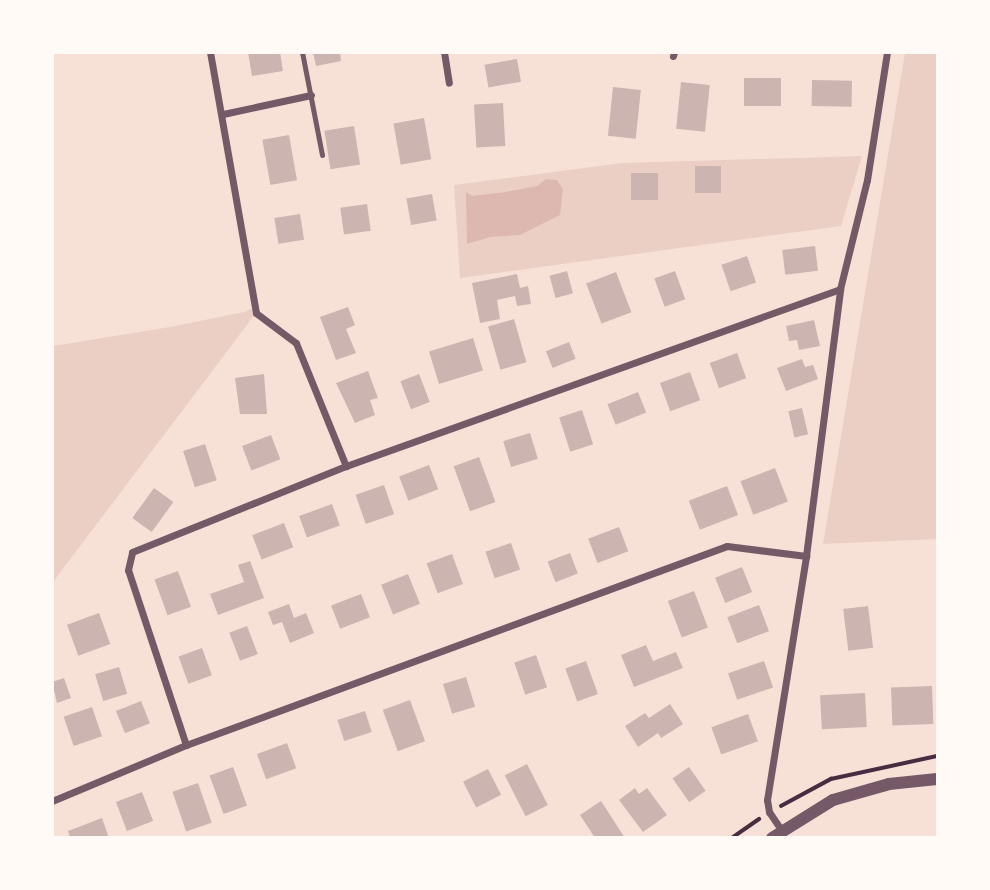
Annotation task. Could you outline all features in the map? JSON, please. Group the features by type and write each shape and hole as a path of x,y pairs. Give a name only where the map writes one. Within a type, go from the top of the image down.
{"street":[{"path":"210,52 256,313 296,343 346,466"},
{"path":"444,52 449,83"},
{"path":"887,52 867,180 840,289 806,556 767,800 777,834 833,800 889,784 937,779"},
{"path":"223,114 311,96"},
{"path":"186,745 128,570 132,552 346,466 840,289"},
{"path":"52,801 186,745 727,546 806,556"}],"lane":[{"path":"302,52 322,155"}],"shaded area":[{"path":"905,53 937,53 937,539 823,544"},
{"path":"862,156 841,226 460,278 454,185 622,163"},
{"path":"546,179 557,180 563,189 560,215 520,235 490,237 467,244 466,192 472,196 506,192 537,186"},
{"path":"255,307 256,313 53,582 53,346 170,327 244,312"}],"building":[{"path":"248,52 280,52 283,71 252,76"},
{"path":"313,52 340,52 341,61 316,66"},
{"path":"517,59 521,82 488,87 485,65"},
{"path":"744,78 781,78 781,106 744,106"},
{"path":"812,80 852,81 852,107 812,106"},
{"path":"681,82 710,85 705,132 676,129"},
{"path":"613,87 641,90 636,139 608,136"},
{"path":"503,103 505,146 476,147 474,105"},
{"path":"424,118 431,159 401,165 393,123"},
{"path":"354,126 360,165 330,169 324,131"},
{"path":"289,135 297,180 270,185 262,140"},
{"path":"695,166 721,166 721,193 695,193"},
{"path":"631,173 658,173 658,200 631,200"},
{"path":"432,194 437,221 411,225 406,199"},
{"path":"367,204 371,231 344,234 340,208"},
{"path":"300,214 304,240 278,244 274,218"},
{"path":"815,246 818,271 785,275 782,250"},
{"path":"747,256 756,282 731,291 721,265"},
{"path":"567,271 573,293 556,298 550,276"},
{"path":"675,271 685,299 665,307 654,279"},
{"path":"616,272 631,312 602,324 586,283"},
{"path":"517,274 520,288 528,286 531,304 517,306 515,296 497,300 500,319 480,323 472,283"},
{"path":"348,307 355,325 346,329 356,353 336,360 320,317"},
{"path":"514,319 526,362 500,370 488,326"},
{"path":"814,320 820,346 799,350 797,340 789,341 786,326"},
{"path":"473,338 483,371 439,384 429,351"},
{"path":"569,342 576,359 553,368 546,351"},
{"path":"737,353 746,378 719,388 710,363"},
{"path":"802,359 805,367 813,365 818,379 786,391 777,368"},
{"path":"368,371 378,398 370,400 375,415 355,423 336,383"},
{"path":"690,372 700,400 670,411 660,383"},
{"path":"264,374 267,414 240,414 235,378"},
{"path":"419,374 430,402 411,409 400,381"},
{"path":"638,392 646,412 616,425 607,404"},
{"path":"802,408 808,434 794,437 788,411"},
{"path":"582,410 593,444 570,452 559,417"},
{"path":"530,433 538,459 511,467 503,441"},
{"path":"271,435 280,459 251,470 242,446"},
{"path":"205,444 217,480 195,487 183,451"},
{"path":"479,457 495,502 470,511 454,466"},
{"path":"429,465 438,489 408,501 399,476"},
{"path":"775,468 788,502 753,515 740,481"},
{"path":"384,485 394,514 366,524 356,495"},
{"path":"727,486 738,515 700,530 689,501"},
{"path":"154,488 173,502 152,532 132,518"},
{"path":"332,504 340,526 307,538 299,516"},
{"path":"284,523 293,547 262,559 252,535"},
{"path":"619,527 628,551 598,563 588,539"},
{"path":"511,543 520,569 495,578 485,552"},
{"path":"570,553 578,574 555,582 548,562"},
{"path":"452,554 463,584 438,593 427,563"},
{"path":"250,561 264,598 218,615 210,594 244,582 238,565"},
{"path":"742,567 752,592 725,603 715,578"},
{"path":"178,571 191,607 168,615 155,580"},
{"path":"408,574 420,604 393,615 381,585"},
{"path":"694,591 708,627 682,637 668,601"},
{"path":"361,594 370,617 340,629 331,605"},
{"path":"289,604 294,618 306,613 314,633 290,643 282,622 273,625 268,612"},
{"path":"759,605 769,631 737,643 727,617"},
{"path":"868,606 873,648 848,651 843,609"},
{"path":"99,613 110,644 78,656 67,625"},
{"path":"247,626 258,654 240,661 229,633"},
{"path":"646,645 653,661 676,652 683,668 634,687 621,655"},
{"path":"202,648 212,675 188,684 179,657"},
{"path":"536,655 547,687 525,695 514,662"},
{"path":"586,661 598,694 577,701 565,669"},
{"path":"764,661 773,687 737,700 728,673"},
{"path":"119,667 127,694 103,701 95,674"},
{"path":"466,677 475,707 452,714 443,684"},
{"path":"64,678 71,698 57,703 52,682"},
{"path":"932,686 933,724 892,725 891,687"},
{"path":"865,693 867,727 822,729 820,695"},
{"path":"410,700 425,741 398,751 383,710"},
{"path":"141,701 150,723 125,733 116,711"},
{"path":"670,704 683,724 661,738 658,733 638,747 625,726 645,713 649,718"},
{"path":"92,707 102,736 74,746 64,717"},
{"path":"365,711 372,732 344,741 337,720"},
{"path":"748,714 758,741 721,755 711,727"},
{"path":"287,743 296,768 266,779 257,754"},
{"path":"527,764 548,805 526,816 505,775"},
{"path":"233,767 247,806 224,814 210,776"},
{"path":"689,767 706,791 689,802 673,778"},
{"path":"488,769 501,795 476,808 463,782"},
{"path":"198,783 212,823 186,832 172,792"},
{"path":"635,788 639,794 647,788 667,815 643,832 619,800"},
{"path":"142,792 153,821 127,831 116,802"},
{"path":"601,801 625,838 595,838 580,815"},
{"path":"102,818 109,838 70,838 68,831"}]}
